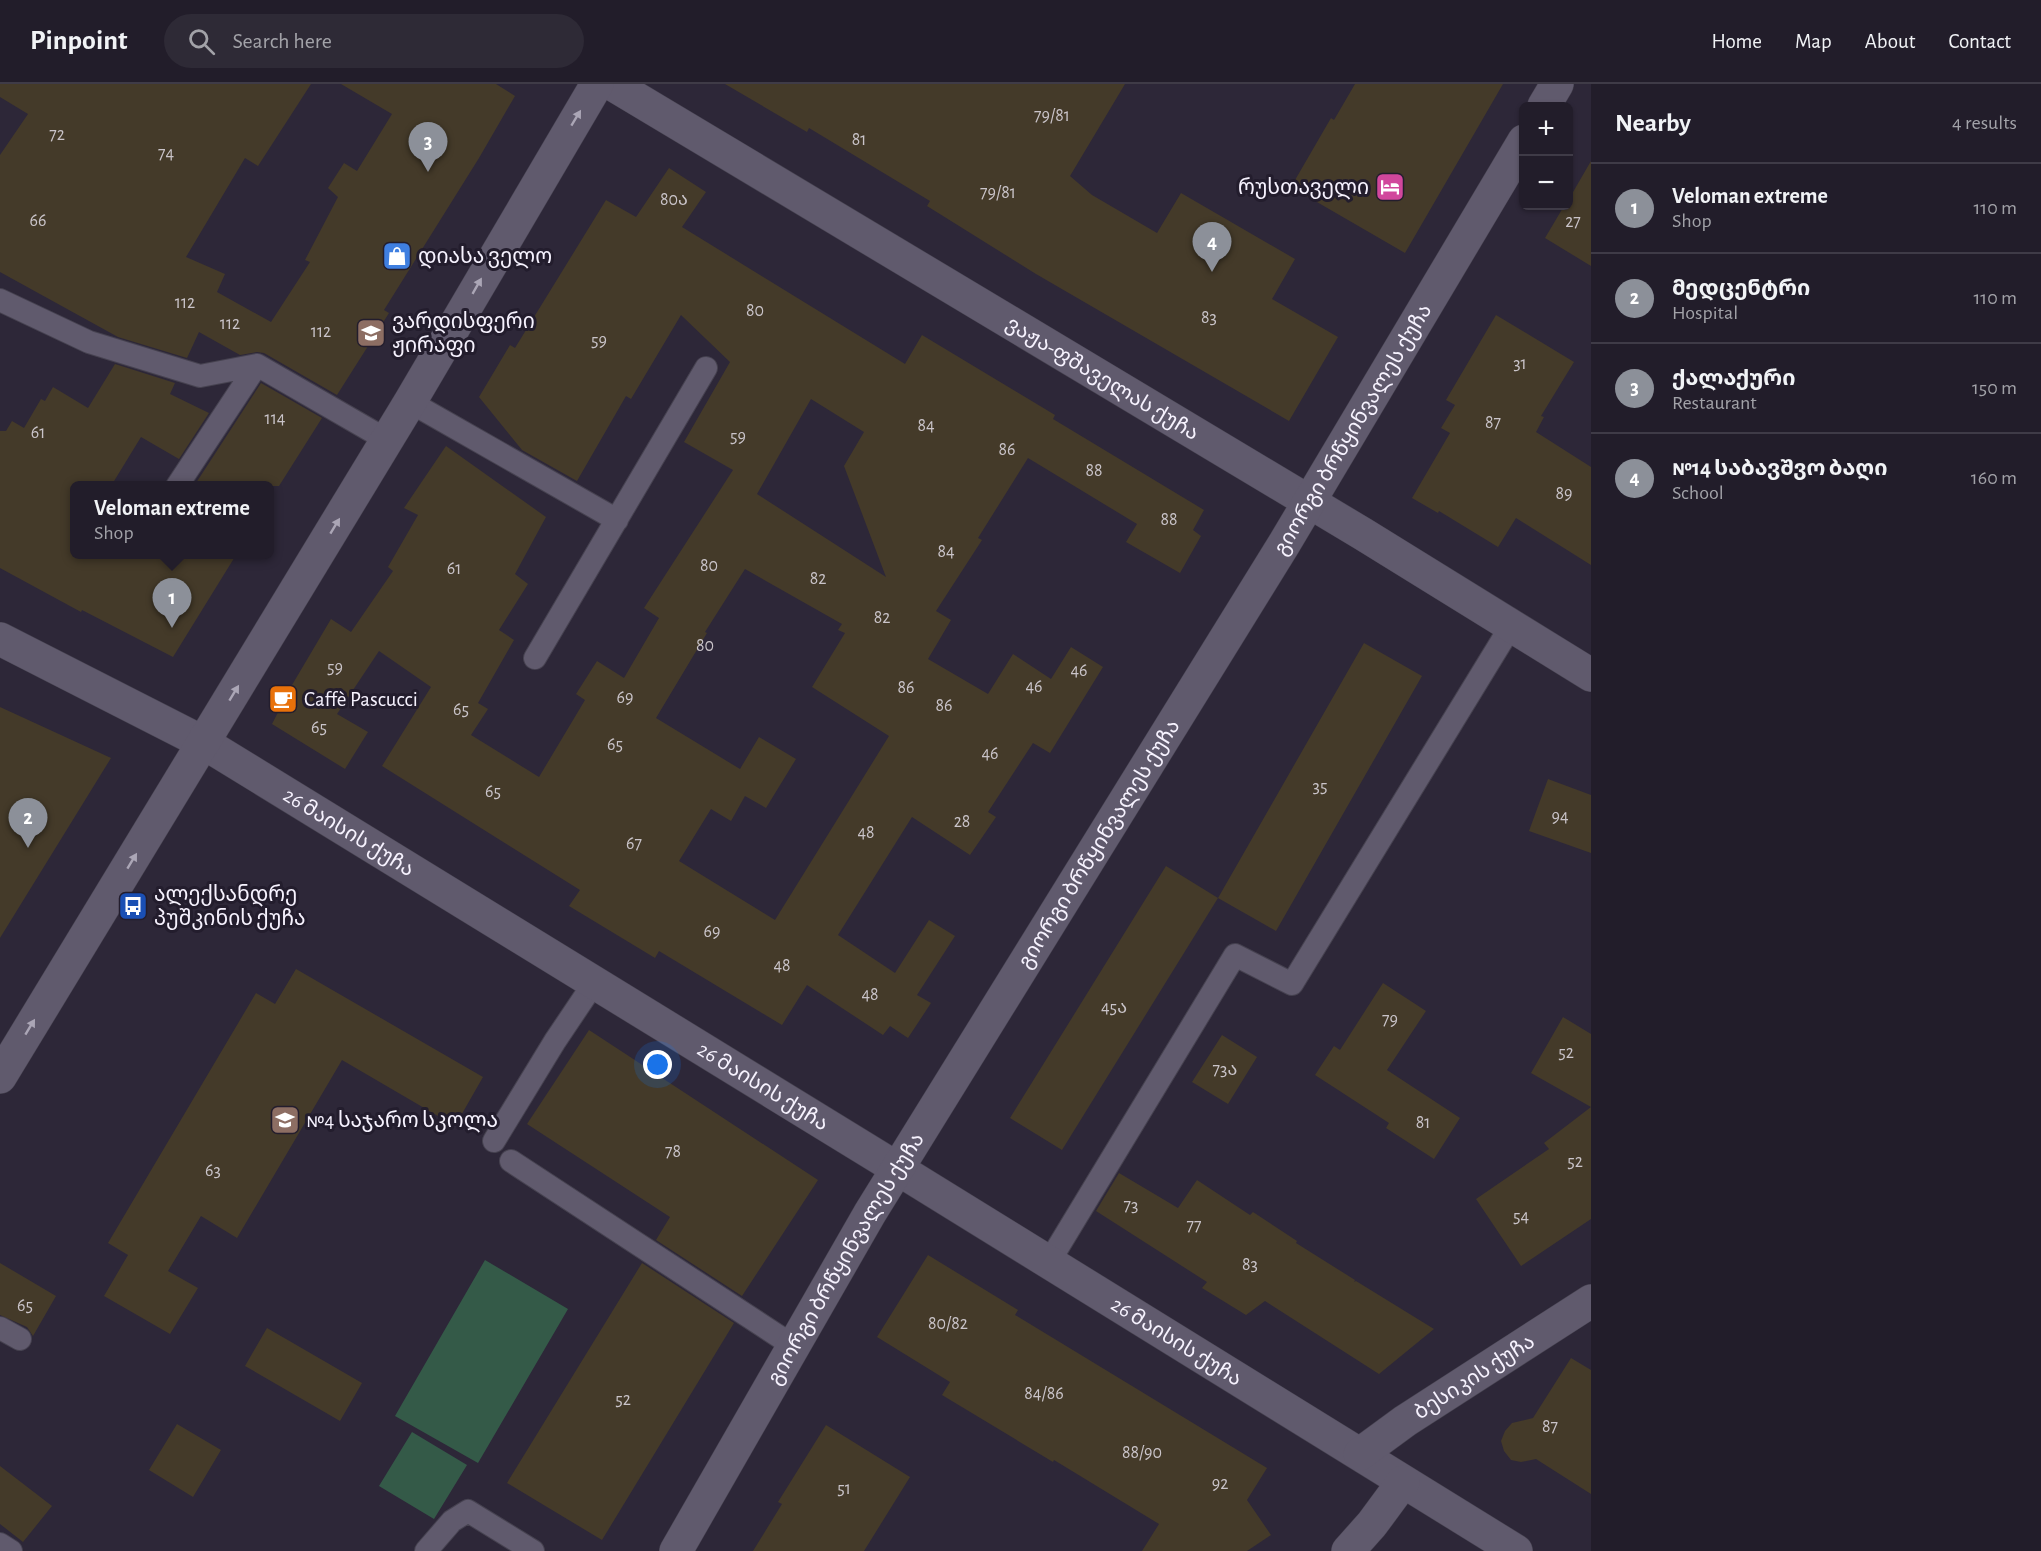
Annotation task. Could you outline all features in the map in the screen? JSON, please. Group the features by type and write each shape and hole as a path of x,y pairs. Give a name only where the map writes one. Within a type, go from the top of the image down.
{"street":[{"path":"0,1077 410,402 597,84"},
{"name":"ვაჟა-ფშაველას ქუჩა","path":"612,84 1310,502 1591,675"},
{"path":"1546,102 1557,84"},
{"name":"გიორგი ბრწყინვალეს ქუჩა","path":"676,1551 870,1213 1310,502 1519,149"},
{"name":"26 მაისის ქუჩა","path":"0,639 204,743 898,1168 1516,1551"},
{"name":"ბესიკის ქუჩა","path":"1360,1454 1405,1421 1591,1301"},
{"path":"1348,1551 1372,1524 1403,1482"}],"lane":[{"path":"0,300 89,342 200,376 257,365 387,440"},
{"path":"180,481 257,365"},
{"path":"535,658 706,368"},
{"path":"410,402 617,520"},
{"path":"1049,1262 1235,955 1292,984 1511,626"},
{"path":"494,1140 594,983"},
{"path":"511,1161 795,1347"},
{"path":"0,1328 20,1339"},
{"path":"426,1551 452,1521 468,1512 532,1551"},
{"path":"0,1544 11,1551"}],"green space":[{"path":"485,1260 568,1309 478,1463 395,1416"},
{"path":"412,1432 467,1465 434,1519 379,1486"}],"building":[{"path":"0,84 311,84 258,166 245,158 186,257 225,274 217,292 271,322 310,262 305,260 338,197 328,188 344,163 357,171 392,114 341,84 496,84 515,96 384,310 389,313 337,395 264,353 240,355 199,332 187,358 118,337 0,272 0,155 28,114 0,97"},
{"path":"725,84 1125,84 1070,176 1092,195 1157,233 1181,193 1295,259 1272,299 1338,337 1289,421 1036,274 927,206 930,201 809,128 807,132"},
{"path":"1355,84 1503,84 1405,253 1291,187 1331,118 1334,120"},
{"path":"1591,161 1591,266 1545,238 1562,210 1573,210 1573,192"},
{"path":"669,168 706,192 682,227 905,364 922,335 1055,415 1053,419 1204,510 1193,530 1201,536 1180,573 1126,542 1137,524 1028,458 978,538 982,540 936,611 951,620 928,659 988,694 1013,654 1051,679 1071,647 1103,667 1050,753 1033,743 988,812 996,817 970,855 912,817 838,935 895,973 929,920 955,936 917,995 931,1003 908,1038 890,1026 883,1035 807,985 782,1025 659,951 655,958 569,906 580,890 382,766 431,687 379,651 337,714 368,732 345,769 272,724 331,619 351,632 393,571 388,567 418,515 404,508 446,446 546,517 515,574 528,584 499,630 514,640 478,703 488,709 471,735 539,777 585,700 576,694 597,661 624,678 659,618 644,608 733,470 684,442 730,362 681,315 631,399 626,396 577,481 522,450 479,397 510,345 515,348 606,200 636,217","holes":["811,399 864,432 844,466 886,577 757,494","745,569 842,624 838,630 845,633 812,687 889,736 775,920 679,861 711,809 731,821 745,796 766,808 796,759 759,737 740,769 656,718 707,633 705,632"]},
{"path":"1496,315 1574,362 1541,416 1544,417 1536,432 1591,467 1591,565 1516,518 1498,547 1439,511 1438,513 1412,498 1450,433 1441,428 1455,405 1446,400"},
{"path":"115,364 175,383 170,394 209,413 179,459 141,437 114,481 70,481 70,559 234,559 173,657 82,610 81,612 0,568 0,431 6,431 12,421 24,428 41,399 45,401 53,387 88,408"},
{"path":"261,383 322,418 279,486 274,486 274,481 197,481"},
{"path":"1364,643 1422,676 1276,931 1218,898"},
{"path":"0,707 111,758 0,938"},
{"path":"1548,779 1591,795 1591,853 1529,831"},
{"path":"1166,866 1218,898 1062,1150 1010,1118"},
{"path":"296,969 483,1077 455,1126 342,1060 237,1238 201,1216 168,1271 198,1288 170,1334 104,1296 128,1255 108,1243 256,993 275,1004"},
{"path":"1383,983 1426,1011 1387,1070 1460,1118 1434,1159 1386,1128 1389,1123 1315,1075 1334,1046 1340,1050"},
{"path":"1563,1017 1591,1034 1591,1107 1531,1073"},
{"path":"589,1030 818,1180 742,1296 656,1240 670,1217 527,1124"},
{"path":"1222,1035 1257,1057 1228,1104 1192,1082"},
{"path":"1591,1107 1591,1219 1521,1266 1476,1199 1549,1149 1544,1143"},
{"path":"1119,1173 1178,1208 1197,1180 1250,1215 1253,1212 1297,1241 1296,1243 1355,1280 1354,1282 1356,1281 1434,1329 1379,1374 1265,1301 1246,1315 1202,1288 1207,1282 1096,1211"},
{"path":"928,1255 1018,1310 1015,1315 1267,1468 1247,1500 1271,1535 1247,1551 1142,1551 1159,1524 942,1395 950,1382 877,1337"},
{"path":"0,1263 56,1296 33,1336 27,1327 0,1315"},
{"path":"642,1263 734,1323 602,1540 507,1483"},
{"path":"267,1328 362,1383 340,1421 245,1366"},
{"path":"1571,1358 1591,1370 1591,1494 1536,1459 1521,1462 1511,1460 1504,1451 1501,1441 1505,1431 1512,1423 1533,1418"},
{"path":"177,1424 221,1450 193,1497 149,1470"},
{"path":"826,1425 910,1477 864,1551 753,1551 782,1504 778,1502"},
{"path":"0,1466 52,1506 23,1542 0,1524"}],"place":[{"name":"ქალაქური","path":"428,172"},
{"name":"რუსთაველი","path":"1390,187"},
{"name":"დიასა ველო","path":"397,256"},
{"name":"№14 საბავშვო ბაღი","path":"1212,272"},
{"name":"ვარდისფერი ჟირაფი","path":"371,333"},
{"name":"Veloman extreme","path":"172,628"},
{"name":"Caffè Pascucci","path":"283,699"},
{"name":"მედცენტრი","path":"28,848"},
{"name":"ალექსანდრე პუშკინის ქუჩა","path":"133,906"},
{"name":"№4 საჯარო სკოლა","path":"285,1120"}]}
